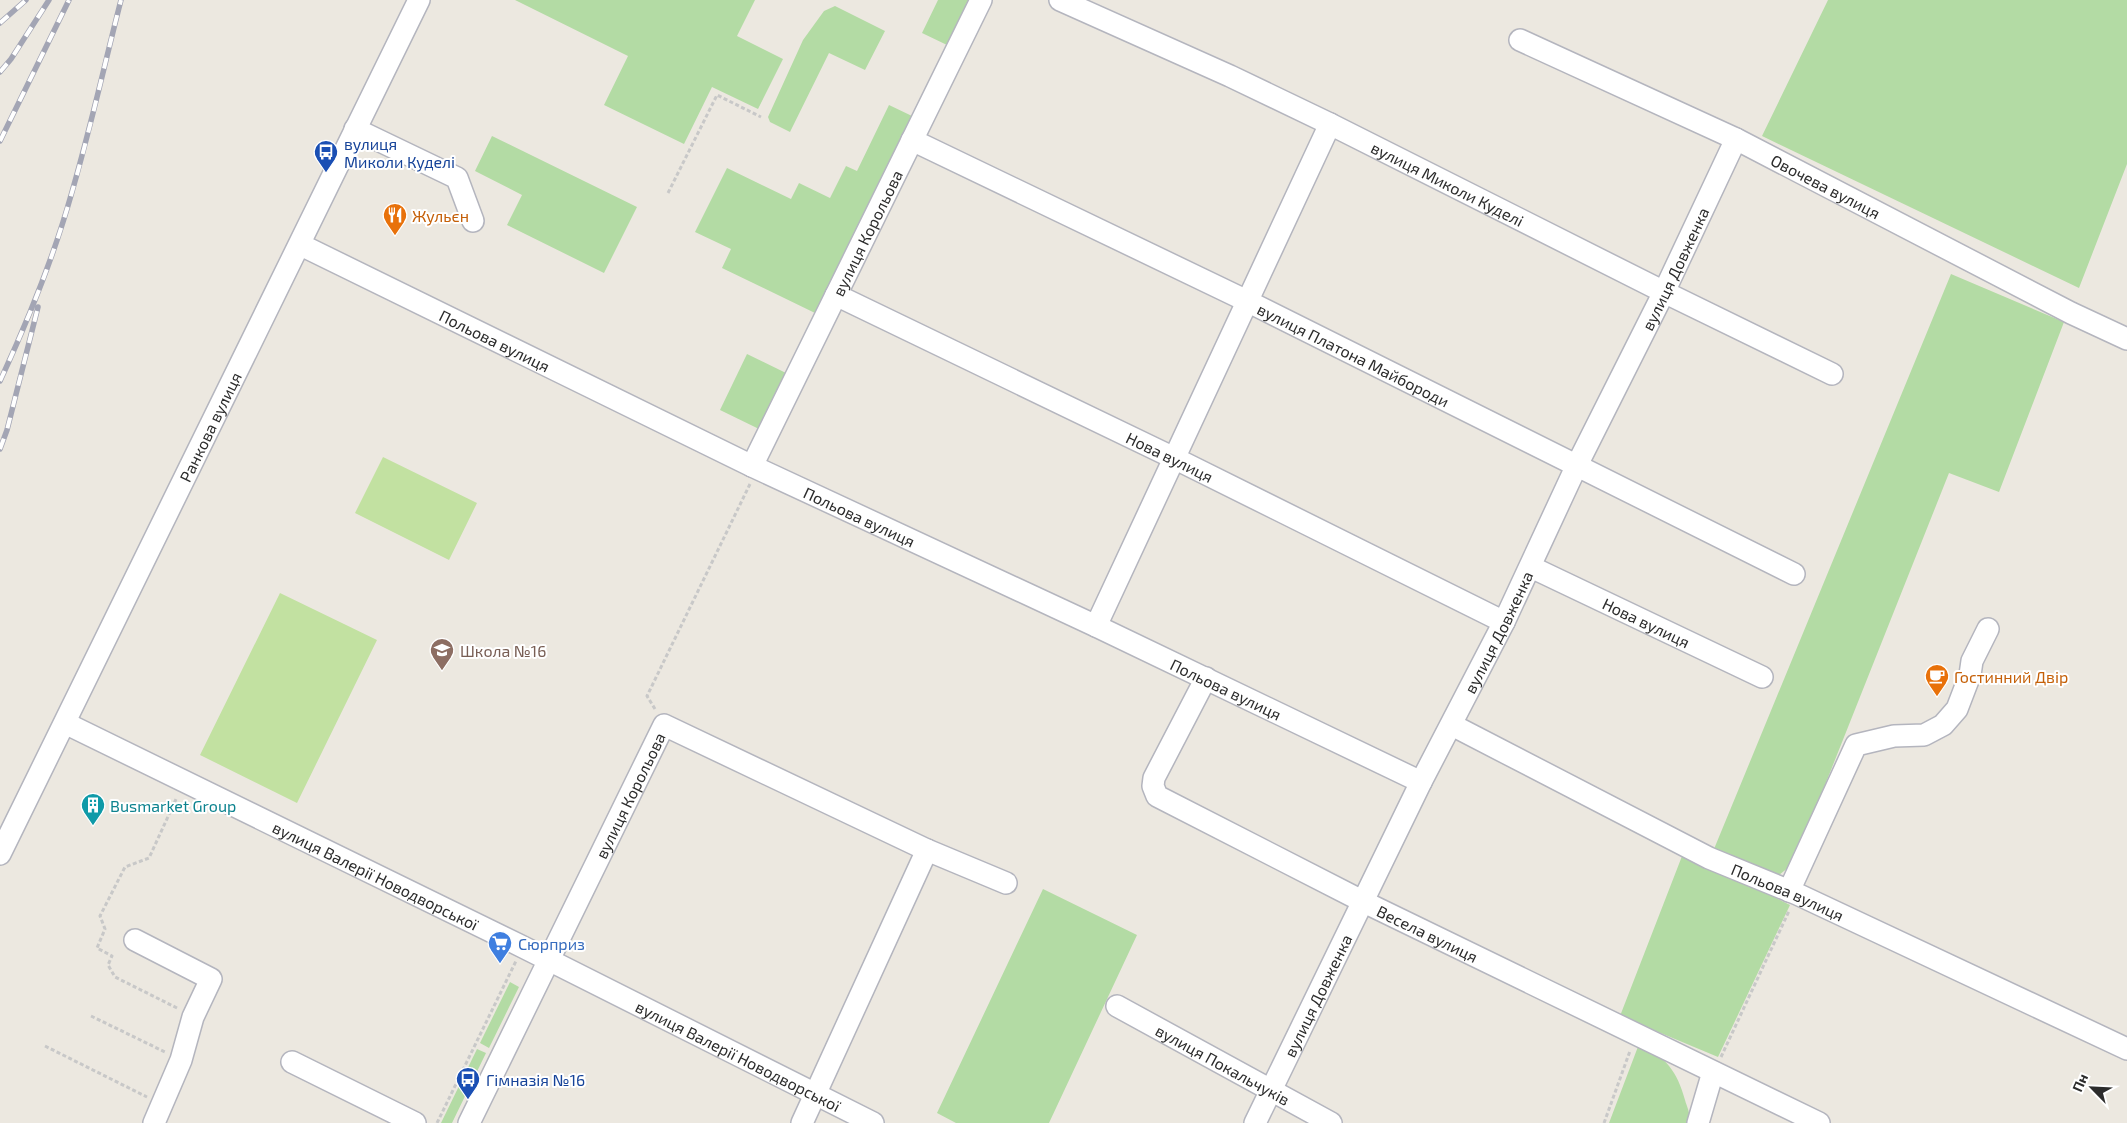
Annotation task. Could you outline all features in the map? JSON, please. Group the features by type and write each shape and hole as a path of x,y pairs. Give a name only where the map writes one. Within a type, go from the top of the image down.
{"street":[{"name":"Ранкова вулиця","path":"0,854 301,244 419,0"},
{"name":"вулиця Корольова","path":"752,466 981,0"},
{"name":"вулиця Миколи Куделі","path":"1060,0 1230,76 1330,124 1832,374"},
{"name":"Овочева вулиця","path":"1520,40 1736,139 2071,313 2127,339"},
{"path":"1096,626 1330,124"},
{"path":"356,129 457,178 473,221"},
{"name":"вулиця Довженка","path":"1255,1123 1422,782 1531,567 1576,467 1664,292 1736,139"},
{"name":"вулиця Платона Майбороди","path":"912,140 1247,301 1576,467 1794,574"},
{"name":"Польова вулиця","path":"301,244 752,466 1096,626 1422,782"},
{"name":"Нова вулиця","path":"836,295 1174,458 1504,622"},
{"name":"Нова вулиця","path":"1531,567 1762,677"},
{"path":"1793,893 1856,745 1894,736 1924,734 1943,725 1957,709 1970,675 1972,661 1988,629"},
{"name":"Весела вулиця","path":"1206,678 1154,778 1153,786 1157,796 1364,902 1819,1123"},
{"name":"вулиця Валерії Новодворської","path":"65,723 523,947 873,1123"},
{"name":"вулиця Корольова","path":"469,1123 664,725 927,850 1006,882"},
{"name":"Польова вулиця","path":"1452,725 1709,858 1793,893 2127,1049"},
{"path":"802,1123 927,850"},
{"path":"135,940 211,979 193,1017 181,1060 154,1123"},
{"name":"вулиця Покальчуків","path":"1117,1006 1331,1123"},
{"path":"292,1062 415,1123"},
{"path":"1698,1123 1713,1072"}],"path":[{"path":"668,193 717,95 761,117"},
{"path":"664,725 647,696 752,479 752,466"},
{"path":"184,781 149,858 125,867 100,916 105,929 97,948 112,956 108,965 115,977 193,1017"},
{"path":"1713,1072 1793,893"},
{"path":"437,1123 523,947"},
{"path":"91,1016 181,1060"},
{"path":"1604,1123 1636,1034"},
{"path":"45,1046 162,1104"}],"green space":[{"path":"515,0 755,0 737,36 783,59 758,109 712,87 684,144 604,105 628,56"},
{"path":"938,0 969,0 947,45 922,33"},
{"path":"1828,0 2127,0 2127,164 2079,288 1762,136"},
{"path":"835,6 885,31 865,70 829,53 790,132 770,122 768,117 803,40 824,11"},
{"path":"889,105 912,116 815,313 722,268 731,249 695,232 727,168 791,199 799,183 830,198 846,166 857,171"},
{"path":"492,136 637,207 604,273 507,225 522,195 475,171"},
{"path":"1951,274 2064,322 1999,492 1949,473 1794,863 1779,875 1714,849"},
{"path":"747,354 786,373 759,429 720,410"},
{"path":"383,457 477,503 449,560 355,513"},
{"path":"280,593 377,640 297,803 200,755"},
{"path":"1684,851 1790,905 1718,1057 1620,1016"},
{"path":"1043,889 1137,935 1049,1123 956,1123 937,1113"},
{"path":"510,982 519,987 489,1048 480,1043"},
{"path":"1639,1044 1656,1054 1674,1073 1688,1108 1690,1123 1609,1123"},
{"path":"477,1049 486,1053 452,1123 441,1123"}],"railway":[{"path":"0,23 26,0"},
{"path":"0,72 11,59 49,0"},
{"path":"0,141 69,0"},
{"path":"0,381 34,302 63,222 121,0"},
{"path":"0,449 7,430 38,307"}],"place":[{"name":"вулиця Миколи Куделі","path":"326,173"},
{"name":"Жульєн","path":"395,236"},
{"name":"Школа №16","path":"442,671"},
{"name":"Гостинний Двір","path":"1937,697"},
{"name":"Busmarket Group","path":"93,826"},
{"name":"Сюрприз","path":"500,964"},
{"name":"Гімназія №16","path":"468,1100"}]}
